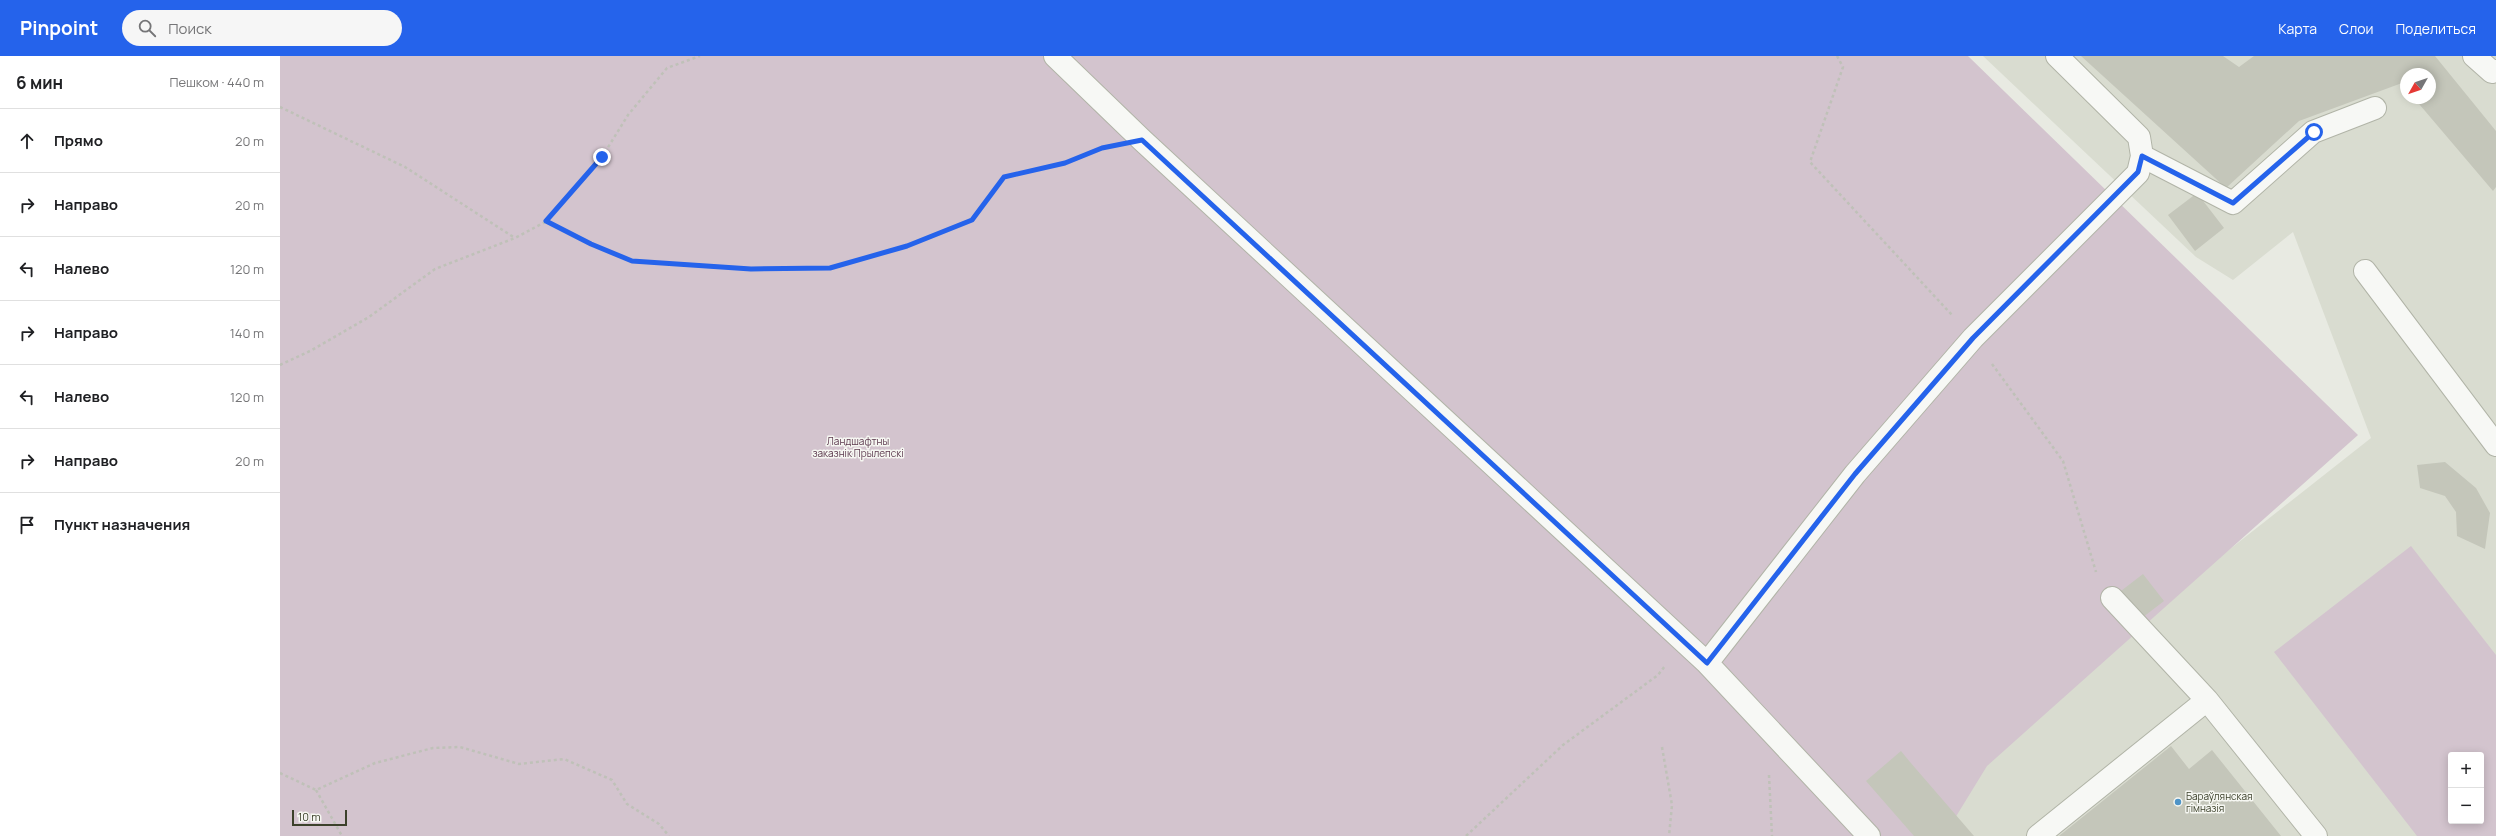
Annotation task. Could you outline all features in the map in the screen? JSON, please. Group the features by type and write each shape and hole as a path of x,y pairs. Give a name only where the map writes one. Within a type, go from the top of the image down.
{"street":[{"path":"1054,56 1142,140 1707,663 1869,836"},
{"path":"1707,663 1855,474 1973,338 2138,172 2142,156 2139,137 2057,56"},
{"path":"2474,56 2492,72 2496,71"},
{"path":"2142,156 2233,203 2314,132 2375,108"},
{"path":"2365,271 2496,445"},
{"path":"2112,598 2207,700 2316,836"},
{"path":"2038,836 2207,700"}],"path":[{"path":"280,365 312,350 369,317 435,269 515,238 546,221 602,157 628,115 667,68 700,56"},
{"path":"280,107 405,167 515,238"},
{"path":"546,221 591,244 632,261 751,269 830,268 907,246 972,220 1004,177 1065,163 1102,148 1142,140"},
{"path":"1466,836 1563,745 1658,675 1667,664 1672,670"},
{"path":"316,790 375,763 433,748 460,747 519,764 564,759 612,780 627,804 659,824 669,836"},
{"path":"1662,747 1672,805 1669,836"},
{"path":"280,773 316,790 342,836"},
{"path":"1769,773 1772,836"}],"shaded area":[{"path":"1983,56 2496,56 2496,836 1914,836 1901,751 2164,601 2371,438 2293,232 2233,280 2196,257"}],"green space":[{"name":"Ландшафтны заказнік Прылепскі","path":"280,56 1968,56 2358,435 1987,766 1944,836 280,836"},
{"path":"2411,546 2496,655 2496,836 2417,836 2274,652"}],"building":[{"path":"2081,56 2223,56 2239,67 2254,56 2435,56 2496,131 2496,187 2493,191 2419,104 2436,104 2436,68 2400,68 2400,84 2299,121 2226,188"},
{"path":"2197,193 2224,228 2195,251 2168,215"},
{"path":"2445,462 2476,488 2490,513 2485,549 2457,536 2456,512 2445,496 2420,488 2417,465"},
{"path":"2143,574 2164,601 2138,621 2117,594"},
{"name":"Бараўлянская гімназія","path":"2171,746 2189,769 2212,750 2281,836 2059,836"},
{"path":"1901,751 1974,836 1914,836 1866,781"}],"place":[{"name":"Бараўлянская гімназія","path":"2178,802"}],"route":[{"path":"602,157 546,221 591,244 632,261 751,269 830,268 907,246 972,220 1004,177 1065,163 1102,148 1142,140 1707,663 1855,474 1973,338 2138,172 2142,156 2196,182 2233,203 2314,132"}]}
